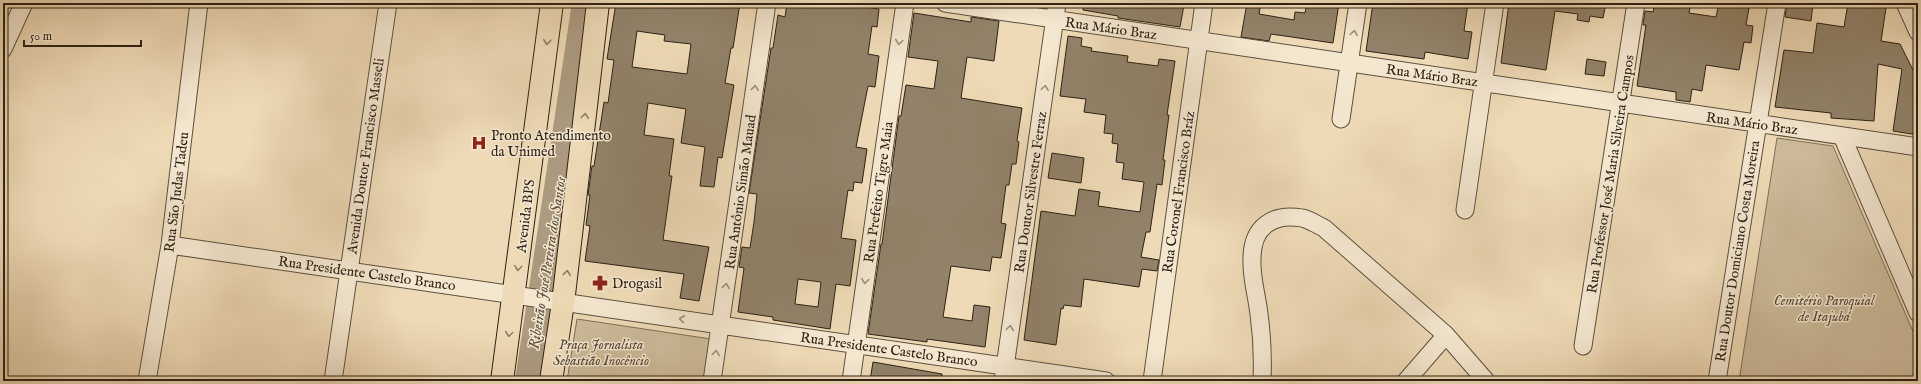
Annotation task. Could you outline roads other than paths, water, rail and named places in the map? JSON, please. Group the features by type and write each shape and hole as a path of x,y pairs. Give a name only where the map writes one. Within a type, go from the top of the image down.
{"main road":[{"name":"Avenida BPS","path":"502,381 518,296 552,3"},
{"path":"551,381 598,3"}],"street":[{"path":"3,48 24,3"},
{"name":"Rua São Judas Tadeu","path":"147,381 170,245 199,3"},
{"name":"Avenida Doutor Francisco Masseli","path":"333,381 388,3"},
{"name":"Rua Antônio Simão Mauad","path":"712,381 768,3"},
{"name":"Rua Prefeito Tigre Maia","path":"851,381 905,3"},
{"name":"Rua Mário Braz","path":"945,3 1056,11 1199,41 1918,147"},
{"name":"Rua Coronel Francisco Bráz","path":"1152,381 1204,3"},
{"path":"1341,119 1358,3"},
{"path":"1465,210 1495,3"},
{"name":"Rua Professor José Maria Silveira Campos","path":"1583,346 1636,3"},
{"name":"Rua Doutor Domiciano Costa Moreira","path":"1718,381 1757,123 1777,3"},
{"path":"1905,3 1918,32"},
{"name":"Rua Doutor Silvestre Ferraz","path":"1004,374 1056,11"},
{"path":"1842,136 1918,313"},
{"path":"1262,381 1260,322 1252,259 1256,239 1266,223 1283,217 1303,218 1324,228 1416,306 1446,334 1486,381"},
{"name":"Rua Presidente Castelo Branco","path":"170,245 560,302"},
{"path":"560,302 720,325"},
{"name":"Rua Presidente Castelo Branco","path":"720,325 856,344 1004,374 1106,381"},
{"path":"1406,381 1446,334"}],"waterway":[{"name":"Ribeirão José Pereira dos Santos","path":"529,381 586,3"}],"place":[{"name":"Pronto Atendimento da Unimed","path":"479,143"},
{"name":"Drogasil","path":"600,283"}],"park label":[{"name":"Cemitério Paroquial de Itajubá","path":"1824,308"},
{"name":"Praça Jornalista Sebastião Inocêncio","path":"601,352"}]}
